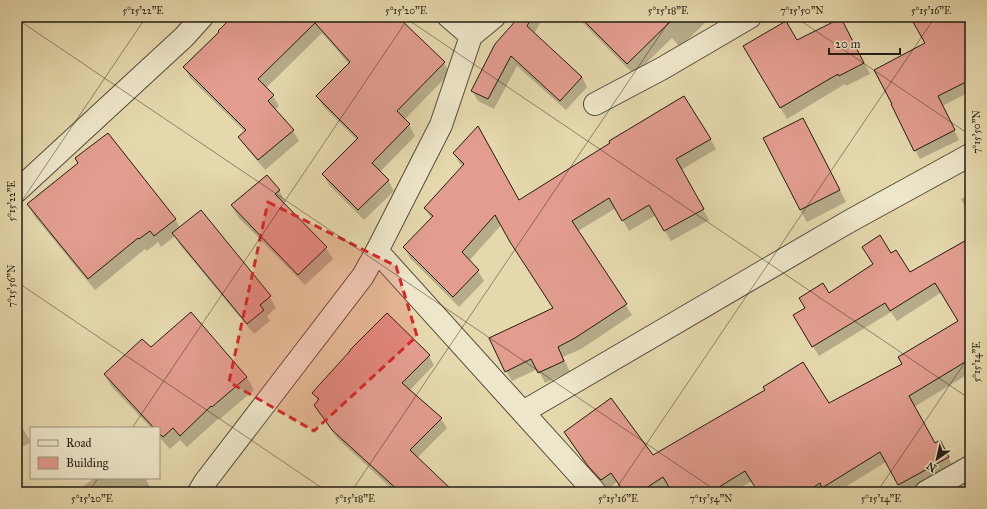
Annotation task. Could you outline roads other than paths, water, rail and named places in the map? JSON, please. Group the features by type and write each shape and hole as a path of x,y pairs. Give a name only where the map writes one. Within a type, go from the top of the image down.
{"street":[{"path":"17,191 184,37 202,17"},
{"path":"449,17 472,36"},
{"path":"198,492 363,276 441,125 472,36 494,17"},
{"path":"595,104 663,68 750,17"},
{"path":"523,412 841,226 970,155"},
{"path":"377,251 595,492"},
{"path":"926,492 970,467"}]}
